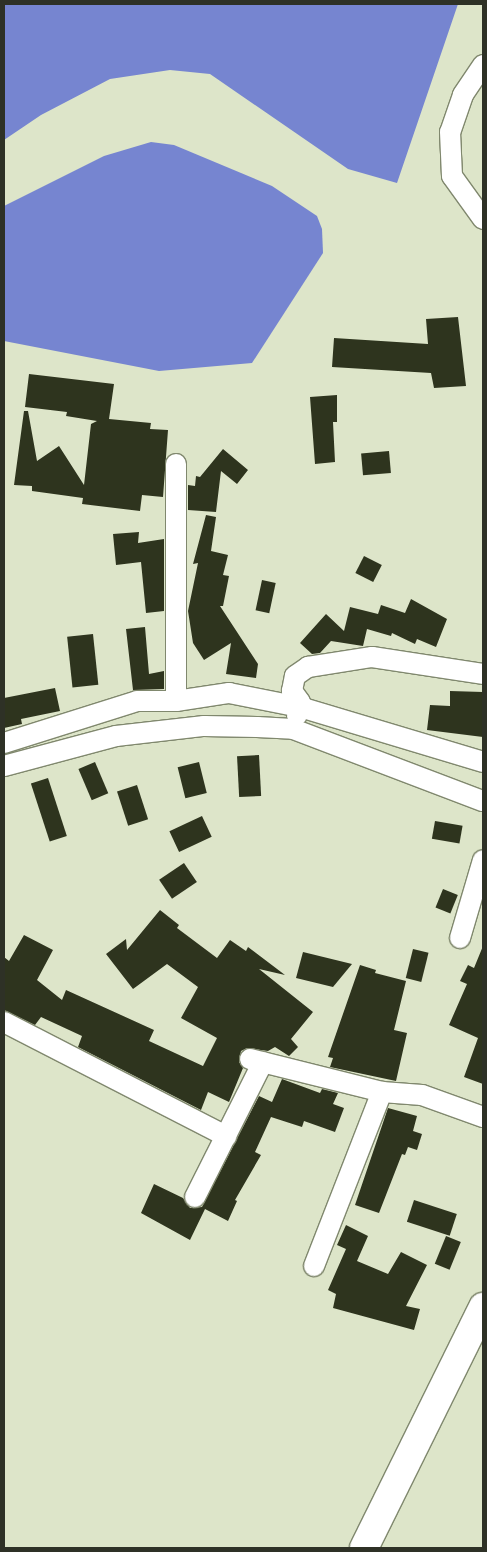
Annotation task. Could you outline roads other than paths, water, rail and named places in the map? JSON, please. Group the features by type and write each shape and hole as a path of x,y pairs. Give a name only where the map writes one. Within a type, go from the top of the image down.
{"street":[{"path":"483,65 463,95 450,132 452,176 483,219"},
{"path":"176,464 176,701"},
{"path":"297,717 292,691 295,676 308,667 334,661 372,657 483,674"},
{"path":"4,743 137,701 176,701 229,693 297,717 483,800"},
{"path":"4,766 116,736 297,717 483,762"},
{"path":"460,938 483,860"},
{"path":"4,1022 226,1136"},
{"path":"195,1197 226,1136 257,1060 382,1092 422,1095 483,1117"},
{"path":"314,1266 382,1092"},
{"path":"364,1548 483,1307"}],"water":[{"path":"4,4 458,4 397,183 348,169 210,74 170,70 110,79 41,115 4,140"},
{"path":"151,142 174,145 272,186 317,216 322,229 323,253 252,363 159,371 4,341 4,206 104,156"}]}
